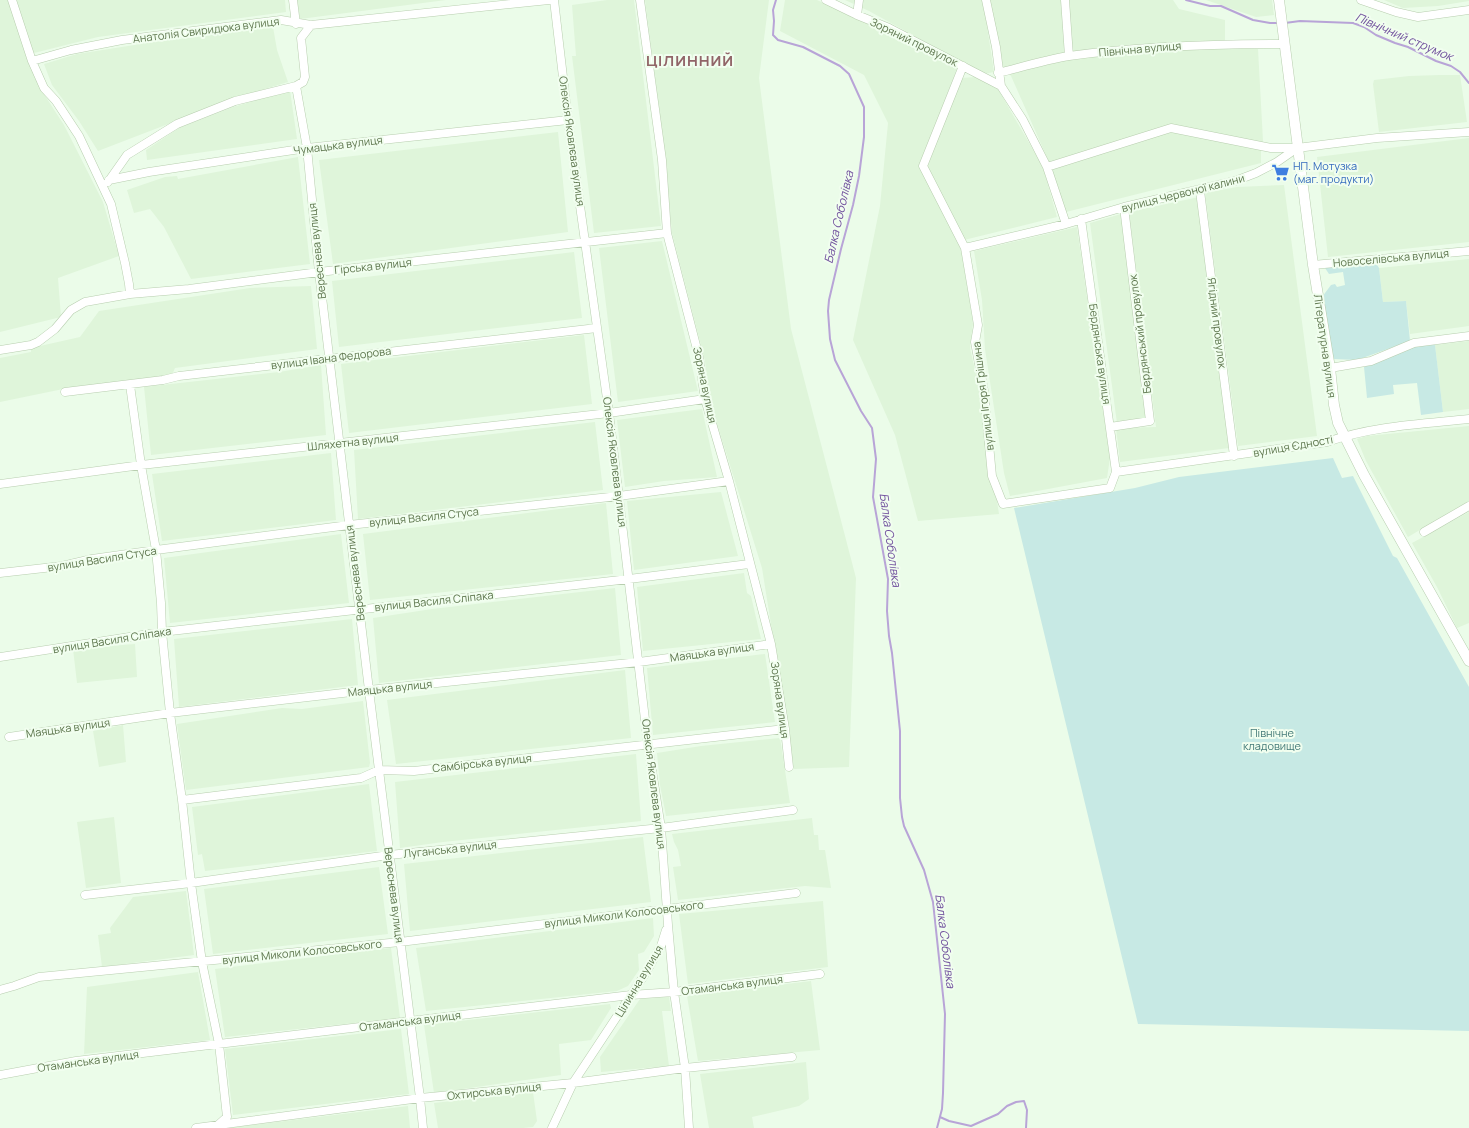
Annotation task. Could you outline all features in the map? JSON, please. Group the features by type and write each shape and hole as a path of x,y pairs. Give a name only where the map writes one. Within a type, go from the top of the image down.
{"street":[{"path":"12,0 32,61 44,88 56,101 79,136 106,184 125,263 130,294"},
{"path":"293,0 296,24"},
{"name":"Анатолія Свиридюка вулиця","path":"32,61 71,50 122,40 281,20 296,24 311,25 549,0"},
{"name":"Олексія Яковлєва вулиця","path":"554,0 568,120 609,413 648,745 661,828 668,926"},
{"name":"Зоряна вулиця","path":"640,0 662,160 667,233 699,357 705,399 729,481 771,644 785,729 789,767"},
{"name":"Зоряний провулок","path":"826,0 889,28 1001,86"},
{"path":"857,15 859,0"},
{"path":"986,0 996,47 998,73 1001,86 1023,120 1047,168 1066,224"},
{"path":"1065,0 1069,56"},
{"name":"Літературна вулиця","path":"1279,0 1313,265 1338,423 1343,436 1469,661"},
{"path":"1361,0 1396,12 1418,16 1469,10"},
{"path":"106,184 127,155 177,124 235,101 296,86 303,82 305,77 301,38 311,25"},
{"name":"Північна вулиця","path":"998,73 1069,56 1176,46 1284,44"},
{"name":"вулиця Ігоря Грішина","path":"963,66 923,166 965,248 978,325 975,342 984,391 992,476 1003,504 1110,488"},
{"name":"Вереснева вулиця","path":"296,86 307,148 319,272 389,855 420,1098 422,1128"},
{"name":"Чумацька вулиця","path":"106,184 149,172 307,148 568,120"},
{"path":"1047,168 1171,128 1271,148 1297,148"},
{"name":"вулиця Червоної калини","path":"965,248 1066,224 1124,207 1235,182 1277,162 1297,148 1377,138 1469,132"},
{"name":"Ягідний провулок","path":"1200,191 1234,456"},
{"name":"Бердянський провулок","path":"1110,427 1150,421 1124,207"},
{"name":"Бердянська вулиця","path":"1081,219 1116,472 1110,488"},
{"name":"Гірська вулиця","path":"0,350 31,345 38,342 56,329 72,310 85,302 130,294 189,289 319,272 667,233"},
{"name":"Новоселівська вулиця","path":"1313,265 1469,251"},
{"name":"вулиця Івана Федорова","path":"65,392 130,385 179,376 597,328"},
{"path":"1330,368 1371,361 1414,343 1469,336"},
{"path":"130,385 156,550 162,603 162,632 170,713 182,800 191,883 202,962 219,1044 227,1118 218,1127"},
{"name":"Шляхетна вулиця","path":"0,484 142,465 609,413 705,399"},
{"name":"вулиця Єдності","path":"1116,472 1327,442 1343,436 1369,430 1469,419"},
{"name":"вулиця Василя Стуса","path":"0,573 62,566 92,559 156,550 349,526 619,496 729,481"},
{"path":"1424,532 1469,506"},
{"name":"вулиця Василя Сліпака","path":"0,657 162,632 629,580 750,564"},
{"name":"Маяцька вулиця","path":"9,737 170,713 369,690 639,662 771,644"},
{"name":"Самбірська вулиця","path":"182,800 361,778 379,770 414,771 785,729"},
{"name":"Луганська вулиця","path":"85,895 191,883 389,855 661,828 793,810"},
{"name":"вулиця Миколи Колосовського","path":"0,990 39,976 202,962 400,942 796,893"},
{"name":"Цілинна вулиця","path":"668,926 690,1128"},
{"name":"Цілинна вулиця","path":"552,1128 573,1083 631,996 661,946 668,926"},
{"name":"Отаманська вулиця","path":"0,1075 18,1070 76,1061 820,974"},
{"name":"Охтирська вулиця","path":"196,1128 218,1127 420,1098 573,1083 684,1068 792,1057"}],"shaded area":[{"path":"0,0 285,0 286,12 98,37 26,55 40,88 64,125 103,202 119,256 58,278 61,317 0,332"},
{"path":"297,0 446,0 300,19"},
{"path":"607,0 634,0 661,226 594,233 572,56 576,56 572,5"},
{"path":"645,0 769,0 759,78 791,329 856,578 849,767 794,769 762,568 710,401 705,361 672,233 663,140"},
{"path":"785,0 817,0 912,42 957,68 920,168 961,248 973,323 970,348 981,397 999,514 918,521 895,435 853,340 880,206 888,123 864,75 780,31"},
{"path":"845,0 983,0 994,72 984,74 869,11"},
{"path":"990,0 1173,0 1179,9 1225,20 1225,48 1258,49 1263,141 1261,149 1261,163 1066,212 1049,162 1011,76 1002,66"},
{"path":"1206,0 1272,0 1274,15 1256,17"},
{"path":"1384,0 1469,1 1438,6 1403,8"},
{"path":"273,27 277,50 288,82 241,96 98,151 79,121 52,85 44,64 77,54 147,43"},
{"path":"1460,75 1467,122 1379,132 1373,84 1374,80 1409,76"},
{"path":"976,77 998,89 1043,167 1057,217 964,240 927,168 961,78"},
{"path":"290,90 297,139 147,160 146,150 179,128 233,107"},
{"path":"558,132 568,232 333,264 319,160"},
{"path":"1469,138 1469,242 1328,257 1317,157"},
{"path":"298,157 310,264 191,279 164,227 150,209 134,213 127,190 165,177 177,176 178,179"},
{"path":"1284,185 1317,436 1238,446 1205,193 1237,187"},
{"path":"1199,197 1229,448 1120,462 1116,428 1156,427 1129,212"},
{"path":"1121,214 1147,418 1117,423 1090,223"},
{"path":"1077,227 1110,458 1107,478 1010,496 1004,473 985,349 982,300 974,251"},
{"path":"662,241 698,391 618,402 599,248"},
{"path":"574,252 582,318 339,347 332,281"},
{"path":"1469,259 1469,326 1410,334 1406,301 1383,302 1379,268"},
{"path":"311,286 317,349 175,368 172,375 68,388 0,402 0,358 31,352 31,348 80,337 99,311 250,288"},
{"path":"584,335 592,404 349,433 341,364"},
{"path":"1469,341 1469,409 1443,412 1435,345"},
{"path":"321,365 326,435 151,455 144,387 279,372"},
{"path":"702,409 717,477 664,481 625,487 617,420"},
{"path":"595,422 603,490 358,519 354,450"},
{"path":"1469,426 1469,501 1408,537 1366,461 1357,439 1367,436"},
{"path":"331,453 336,520 162,541 152,474"},
{"path":"721,492 738,556 634,570 627,501"},
{"path":"606,503 613,574 370,600 363,534"},
{"path":"1469,512 1469,623 1457,628 1437,587 1412,543"},
{"path":"341,534 349,603 170,623 164,558"},
{"path":"744,573 747,593 751,596 761,639 643,651 637,587"},
{"path":"615,588 621,655 379,683 373,618 432,609"},
{"path":"352,619 358,685 179,707 174,639"},
{"path":"135,644 137,677 77,683 73,649"},
{"path":"765,654 775,722 653,735 647,668"},
{"path":"625,670 631,738 396,764 387,700"},
{"path":"363,701 370,763 369,767 186,790 177,724 282,708 302,709"},
{"path":"123,725 126,762 99,767 93,731"},
{"path":"780,738 790,803 666,816 660,785 657,753 701,746"},
{"path":"636,754 641,821 400,848 395,782"},
{"path":"369,784 377,851 205,871 202,854 198,855 192,807"},
{"path":"114,817 121,883 86,888 77,822"},
{"path":"812,818 814,835 818,835 819,850 825,850 831,888 805,886 678,900 673,867 681,866 678,850 672,834"},
{"path":"643,837 651,902 410,931 404,864"},
{"path":"379,867 388,934 213,954 204,889"},
{"path":"186,891 194,955 102,967 98,935 111,933 110,928 133,897"},
{"path":"823,901 828,967 688,984 679,914"},
{"path":"653,918 654,936 644,952 638,954 639,970 628,986 617,991 426,1011 416,948"},
{"path":"391,948 400,1018 225,1037 215,969"},
{"path":"198,972 210,1040 84,1054 87,987"},
{"path":"811,981 820,1050 698,1061 687,996"},
{"path":"669,997 671,1011 662,1011 669,1066 601,1072 600,1057 640,999"},
{"path":"610,1004 611,1008 591,1040 559,1044 561,1075 434,1093 424,1025"},
{"path":"401,1029 409,1094 233,1115 225,1049"},
{"path":"806,1062 809,1099 799,1106 752,1117 754,1128 709,1128 700,1074"},
{"path":"533,1092 537,1121 533,1127 438,1128 434,1103"},
{"path":"408,1106 410,1128 228,1128 326,1116"}],"green space":[{"path":"1376,263 1379,268 1383,302 1406,301 1410,341 1357,360 1333,359 1322,297 1331,285 1335,284 1337,287 1345,285 1343,272 1329,274 1325,268"},
{"path":"1435,345 1443,412 1421,415 1417,383 1393,385 1394,394 1367,398 1364,367 1413,346"},
{"name":"Північне кладовище","path":"1333,458 1342,478 1353,476 1393,556 1397,558 1469,687 1469,1031 1138,1024 1014,508 1135,488 1179,477"}],"waterway":[{"name":"Балка Соболівка","path":"776,0 773,10 773,35 778,40 803,47 840,66 849,74 864,107 864,137 859,176 829,300 828,311 830,339 835,360 861,411 872,428 876,459 873,497 888,579 887,611 900,731 900,798 902,817 904,826 924,870 933,902 945,1014 942,1109 937,1128"},
{"name":"Північний струмок","path":"1186,0 1210,6 1221,6 1253,20 1278,23"},
{"name":"Північний струмок","path":"1285,23 1300,21 1353,23 1364,27 1376,35 1451,66 1460,72 1469,83"},
{"name":"Балка Соболівка","path":"940,1117 949,1121 971,1126 998,1114 1007,1106 1016,1102 1024,1101 1027,1110 1026,1128"}],"place":[{"name":"НП. Мотузка (маг. продукти)","path":"1280,172"}],"district":[{"name":"ЦІЛИННИЙ","path":"690,61"}]}
